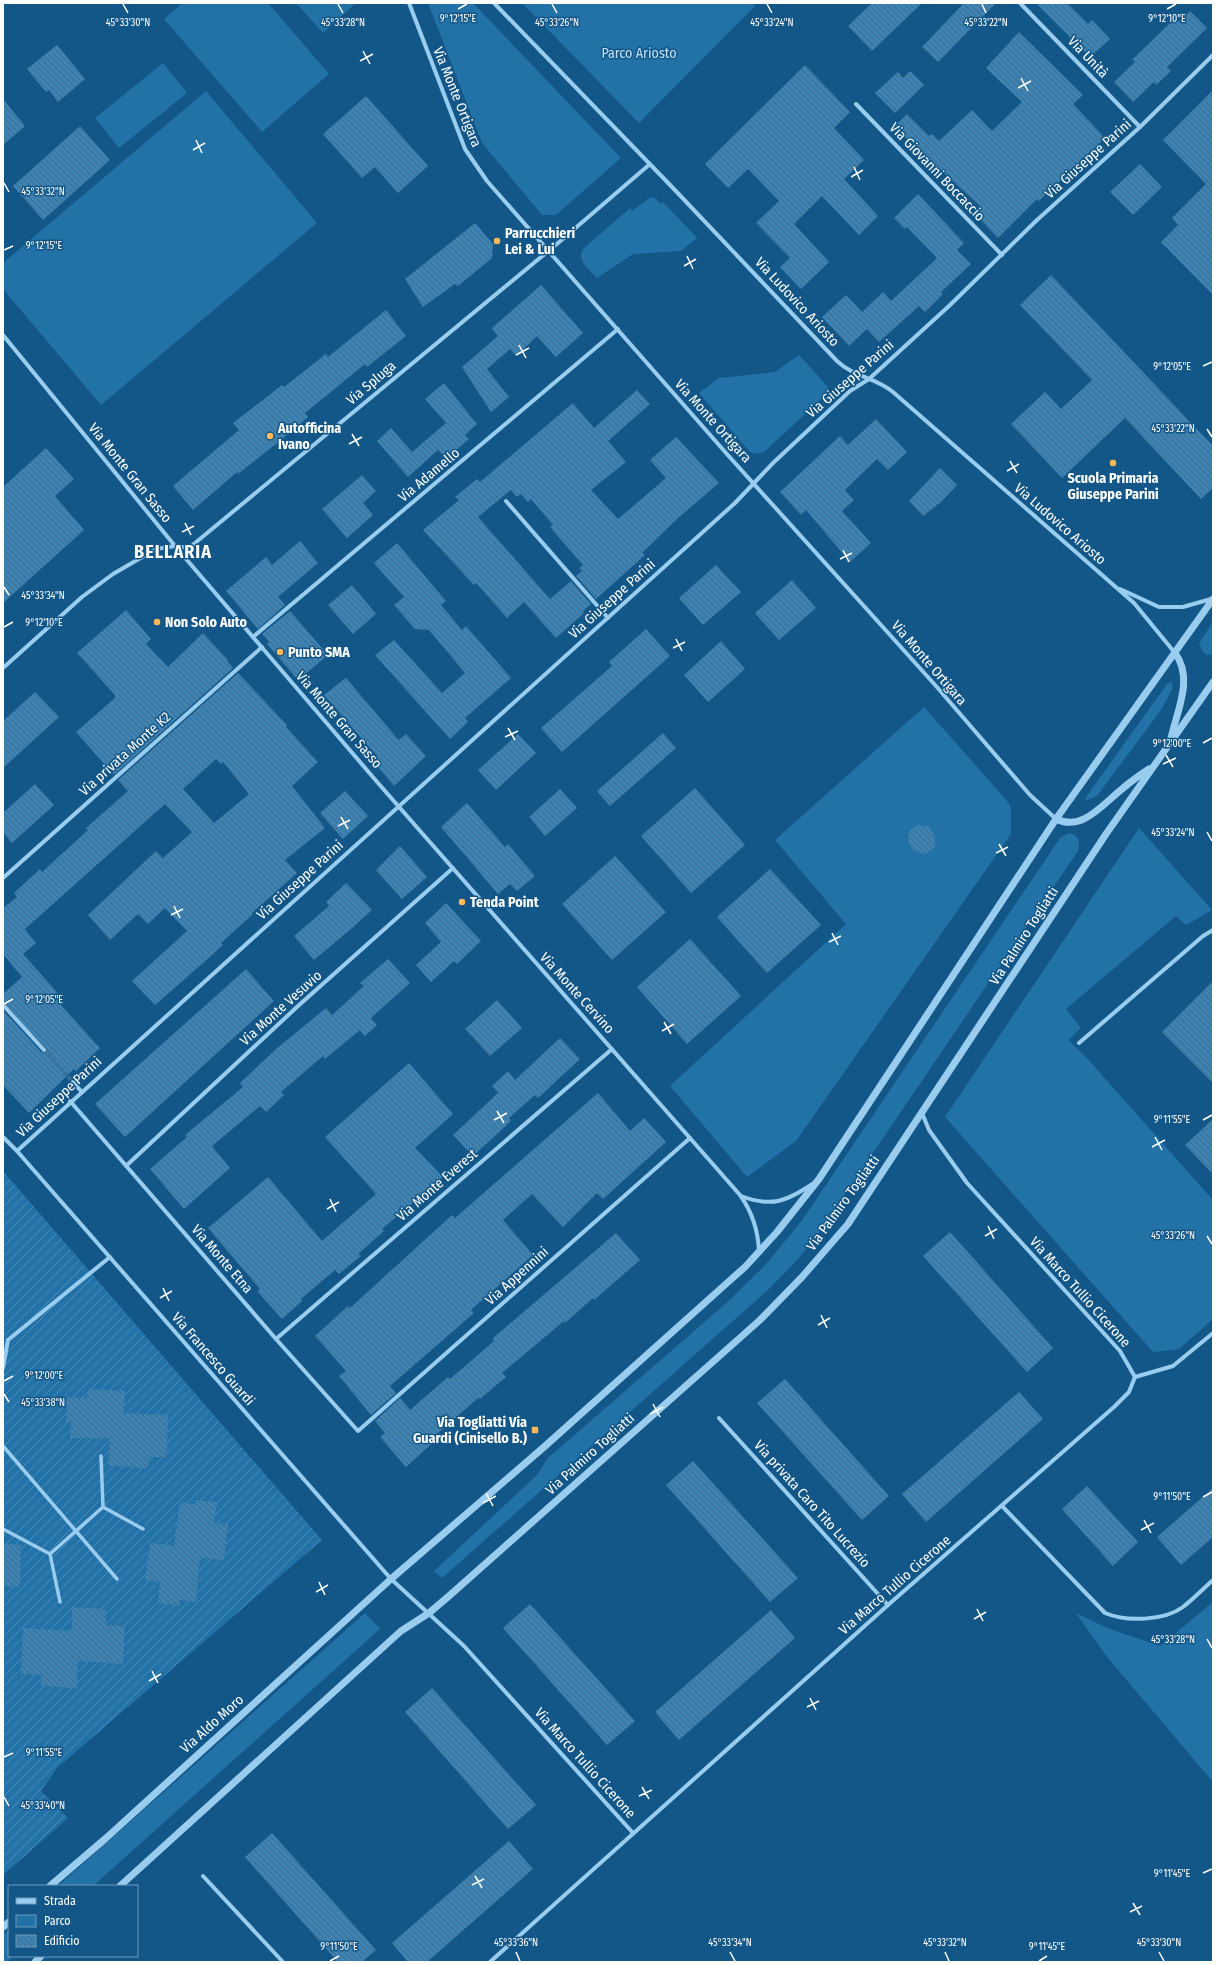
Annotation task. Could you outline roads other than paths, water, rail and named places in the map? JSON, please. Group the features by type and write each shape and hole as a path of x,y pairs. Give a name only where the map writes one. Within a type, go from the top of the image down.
{"street":[{"name":"Via Monte Ortigara","path":"409,3 465,149 471,160 487,181 930,680 1030,795 1056,819"},
{"name":"Via Ludovico Ariosto","path":"494,3 650,164 837,361 854,374 880,382 893,392 1142,612 1175,654"},
{"name":"Via Unità","path":"1020,3 1140,127"},
{"name":"Via Giuseppe Parini","path":"18,1150 81,1091 755,484 773,463 850,391 869,379 1002,255 1037,220 1140,127 1213,55"},
{"name":"Via Giovanni Boccaccio","path":"856,104 1002,255"},
{"name":"Via Spluga","path":"3,668 98,584 156,549 175,546 189,548 549,250 650,164"},
{"name":"Via Adamello","path":"254,637 618,329"},
{"name":"Via Monte Gran Sasso","path":"3,335 175,546 398,806"},
{"path":"506,501 608,618"},
{"name":"Via Ludovico Ariosto","path":"1110,583 1134,597 1159,608 1183,607 1213,599"},
{"path":"391,1579 544,1447 727,1283 759,1252 798,1206 819,1178 1056,819 1213,599"},
{"name":"Via privata Monte K2","path":"3,878 262,647"},
{"path":"1170,742 1184,682 1180,660 1175,654"},
{"name":"Via Palmiro Togliatti","path":"429,1612 781,1300 823,1254 848,1224 1154,765 1213,682"},
{"name":"Via Palmiro Togliatti","path":"1056,819 1062,822 1073,822 1090,815 1154,765"},
{"name":"Via Monte Cervino","path":"398,806 740,1195 749,1207 756,1224 759,1252"},
{"name":"Via Monte Vesuvio","path":"126,1166 298,1006 453,868"},
{"path":"1079,1043 1203,936 1213,930"},
{"path":"3,1005 44,1050"},
{"name":"Via Monte Everest","path":"276,1339 612,1049"},
{"path":"74,1082 81,1091"},
{"name":"Via Monte Etna","path":"70,1101 276,1339 358,1431"},
{"name":"Via Marco Tullio Cicerone","path":"429,1612 464,1646 633,1833 888,1605 1114,1407 1129,1392 1135,1377 1120,1351 959,1173 929,1130 922,1113"},
{"name":"Via Francesco Guardi","path":"3,1136 18,1150 391,1579 429,1612"},
{"name":"Via Appennini","path":"358,1431 690,1138"},
{"path":"740,1195 760,1202 774,1202 791,1197 819,1178"},
{"path":"3,1368 8,1340 110,1257"},
{"path":"1135,1377 1173,1366 1213,1333"},
{"name":"Via privata Caro Tito Lucrezio","path":"719,1418 888,1605"},
{"path":"3,1446 117,1579"},
{"path":"101,1456 103,1507"},
{"path":"1002,1506 1105,1613 1114,1617 1149,1620 1182,1608 1213,1580"},
{"path":"50,1554 103,1507"},
{"path":"103,1507 143,1529"},
{"path":"3,1529 50,1554"},
{"path":"50,1554 60,1602"},
{"name":"Via Aldo Moro","path":"51,1885 111,1834 391,1579"},
{"path":"121,1885 401,1631 429,1612"},
{"path":"490,1962 633,1833"},
{"path":"203,1876 283,1962"}],"tunnel":[{"path":"44,1050 73,1082"}],"place":[{"name":"Parrucchieri Lei & Lui","path":"497,241"},
{"name":"Autofficina Ivano","path":"270,436"},
{"name":"Scuola Primaria Giuseppe Parini","path":"1113,463"},
{"name":"Non Solo Auto","path":"157,622"},
{"name":"Punto SMA","path":"280,652"},
{"name":"Tenda Point","path":"462,902"},
{"name":"Via Togliatti Via Guardi (Cinisello B.)","path":"535,1430"}],"district":[{"name":"BELLARIA","path":"173,552"}],"park label":[{"name":"Parco Ariosto","path":"639,53"}]}
